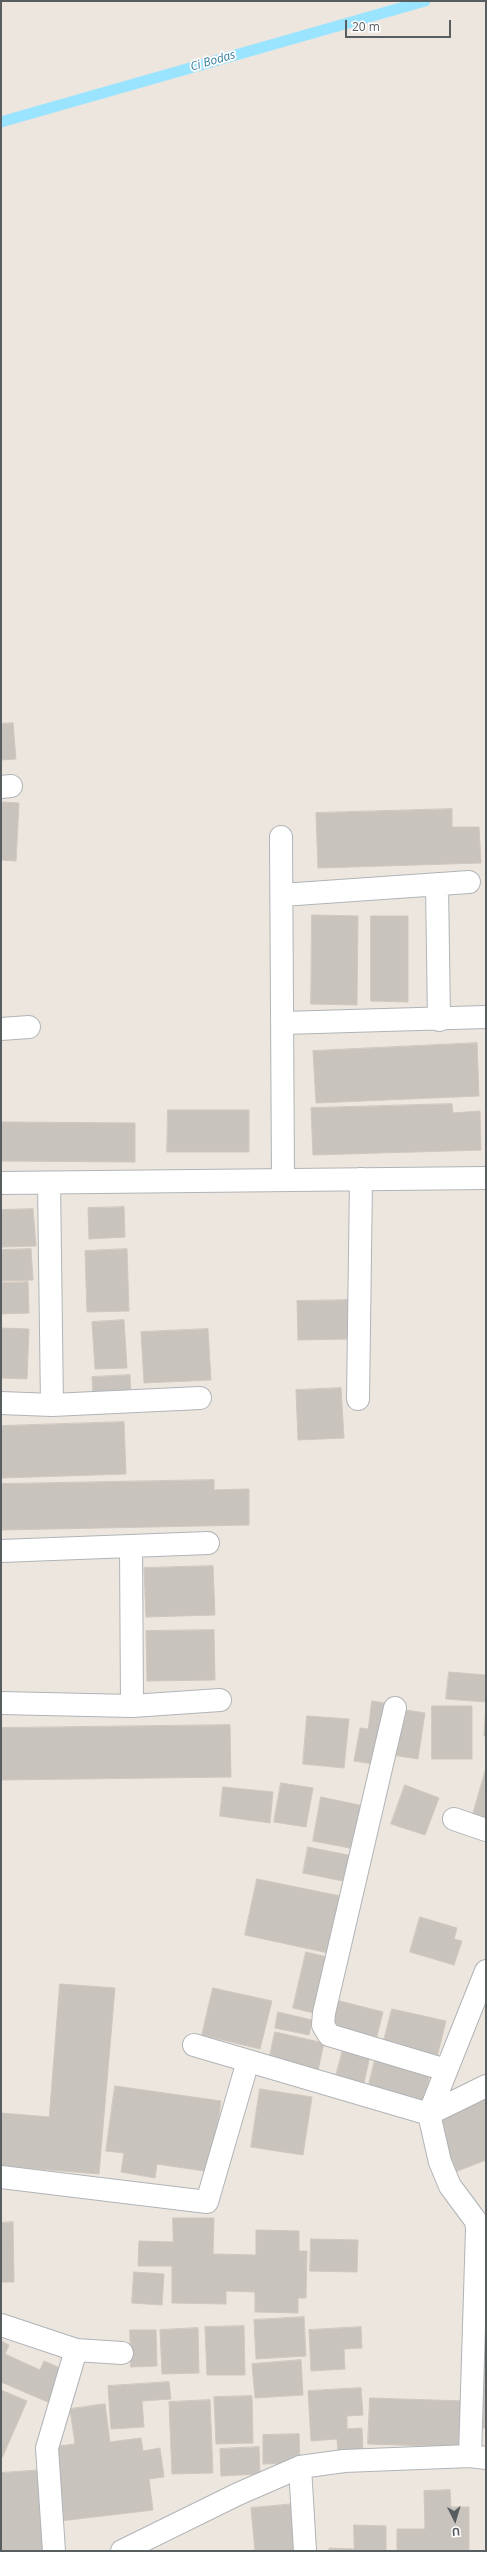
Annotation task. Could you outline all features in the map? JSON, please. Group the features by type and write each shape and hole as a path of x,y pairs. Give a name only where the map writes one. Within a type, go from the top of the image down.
{"street":[{"path":"282,837 283,1180"},
{"path":"282,895 469,882"},
{"path":"437,884 439,1020"},
{"path":"282,1023 439,1020 486,1017"},
{"path":"1,1029 29,1027"},
{"path":"1,1183 486,1178"},
{"path":"358,1399 361,1179"},
{"path":"49,1183 52,1405"},
{"path":"1,1403 52,1405 200,1398"},
{"path":"1,1551 208,1542"},
{"path":"131,1546 132,1706"},
{"path":"1,1703 132,1706 220,1700"},
{"path":"395,1708 324,2013 323,2025 329,2035 446,2070"},
{"path":"454,1819 486,1830"},
{"path":"122,2551 238,2494 300,2467 344,2461 478,2457 476,2221 448,2180 440,2162 428,2114 486,1971"},
{"path":"194,2045 428,2114 486,2086"},
{"path":"1,2177 207,2202 248,2060"},
{"path":"1,2325 76,2350 122,2353"},
{"path":"54,2551 47,2448 76,2350"},
{"path":"300,2467 305,2551"}],"building":[{"path":"13,723 16,759 1,760 1,724"},
{"path":"1,802 19,803 16,861 1,860"},
{"path":"452,809 452,827 479,827 481,863 318,868 316,813"},
{"path":"312,915 358,916 357,1005 311,1004"},
{"path":"371,916 408,916 408,1002 371,1001"},
{"path":"477,1043 479,1096 316,1103 313,1051"},
{"path":"452,1104 453,1113 480,1111 481,1150 313,1155 311,1108"},
{"path":"168,1110 249,1110 249,1152 167,1152"},
{"path":"1,1122 135,1123 135,1162 1,1161"},
{"path":"124,1207 125,1237 89,1239 88,1208"},
{"path":"33,1209 36,1246 1,1247 1,1210"},
{"path":"31,1249 33,1280 1,1281 1,1250"},
{"path":"127,1249 129,1311 87,1312 85,1251"},
{"path":"28,1282 29,1313 1,1314 1,1283"},
{"path":"350,1300 350,1339 298,1340 297,1301"},
{"path":"124,1320 127,1368 95,1369 92,1322"},
{"path":"1,1328 29,1329 27,1379 1,1378"},
{"path":"208,1329 211,1380 144,1383 141,1332"},
{"path":"130,1375 131,1396 93,1398 92,1377"},
{"path":"341,1388 344,1438 298,1440 296,1390"},
{"path":"124,1422 126,1474 1,1478 1,1426"},
{"path":"214,1480 214,1490 249,1489 249,1525 1,1530 1,1484"},
{"path":"213,1566 215,1615 146,1617 144,1568"},
{"path":"214,1630 215,1680 147,1681 146,1631"},
{"path":"449,1672 486,1675 486,1702 446,1699"},
{"path":"372,1701 391,1704 380,1765 354,1761 360,1728 368,1729"},
{"path":"486,1702 486,1736 484,1736"},
{"path":"432,1706 472,1706 472,1759 432,1759"},
{"path":"400,1709 425,1713 418,1759 392,1755"},
{"path":"307,1716 349,1719 344,1768 303,1764"},
{"path":"230,1725 231,1777 1,1780 1,1728"},
{"path":"486,1768 486,1817 473,1814"},
{"path":"281,1783 313,1788 306,1827 274,1822"},
{"path":"405,1785 439,1798 425,1835 391,1824"},
{"path":"223,1787 273,1792 270,1823 220,1816"},
{"path":"321,1797 364,1806 355,1849 313,1841"},
{"path":"308,1847 353,1856 348,1882 303,1873"},
{"path":"257,1879 345,1897 333,1954 245,1935"},
{"path":"420,1917 457,1928 454,1939 462,1941 454,1965 410,1952"},
{"path":"306,1952 331,1958 318,2014 293,2008"},
{"path":"60,1984 115,1988 99,2174 1,2166 1,2113 49,2117"},
{"path":"213,1988 272,2001 260,2049 202,2035"},
{"path":"336,2000 383,2012 376,2040 329,2029"},
{"path":"392,2009 446,2021 436,2061 382,2048"},
{"path":"278,2012 312,2020 309,2035 275,2028"},
{"path":"275,2032 324,2043 317,2075 268,2065"},
{"path":"344,2045 371,2051 364,2083 336,2076"},
{"path":"376,2056 431,2069 424,2102 368,2088"},
{"path":"115,2086 221,2101 211,2172 157,2164 155,2178 121,2172 124,2153 106,2151"},
{"path":"260,2089 312,2097 303,2155 251,2147"},
{"path":"486,2095 486,2160 455,2172 432,2116"},
{"path":"173,2218 214,2218 213,2254 256,2255 256,2230 299,2231 299,2251 307,2251 306,2298 298,2298 298,2313 255,2312 255,2292 226,2291 226,2304 172,2303 172,2266 138,2266 139,2241 173,2242"},
{"path":"13,2222 14,2282 1,2282 1,2223"},
{"path":"311,2239 358,2240 357,2272 310,2271"},
{"path":"134,2272 164,2274 162,2305 132,2303"},
{"path":"304,2317 306,2356 256,2359 254,2320"},
{"path":"244,2326 245,2375 207,2375 205,2327"},
{"path":"361,2327 362,2348 344,2349 345,2369 311,2371 309,2330"},
{"path":"198,2328 199,2373 162,2374 160,2330"},
{"path":"130,2330 156,2330 157,2366 131,2367"},
{"path":"1,2341 9,2345 5,2354 40,2370 44,2361 65,2370 50,2403 1,2382"},
{"path":"480,2359 486,2359 486,2428 477,2428"},
{"path":"301,2360 303,2395 255,2398 252,2364"},
{"path":"169,2382 171,2399 142,2401 144,2427 111,2429 108,2386"},
{"path":"361,2388 363,2415 347,2416 347,2429 362,2428 363,2454 338,2455 337,2439 311,2441 308,2391"},
{"path":"1,2390 27,2401 2,2458 1,2457"},
{"path":"252,2396 253,2443 216,2444 214,2397"},
{"path":"370,2398 464,2401 462,2447 368,2444"},
{"path":"210,2400 213,2473 172,2474 169,2402"},
{"path":"105,2404 110,2442 141,2438 143,2451 160,2448 164,2477 149,2479 153,2510 60,2521 51,2447 75,2444 70,2409"},
{"path":"299,2434 300,2463 263,2464 263,2435"},
{"path":"259,2447 260,2474 221,2476 220,2449"},
{"path":"42,2470 47,2551 1,2551 1,2473"},
{"path":"450,2490 451,2507 469,2507 469,2551 397,2551 397,2529 425,2529 424,2491"},
{"path":"294,2504 298,2551 255,2551 251,2508"},
{"path":"354,2525 386,2526 386,2551 329,2551 329,2548 354,2549"}],"waterway":[{"name":"Ci Bodas","path":"1,122 425,1"}]}
